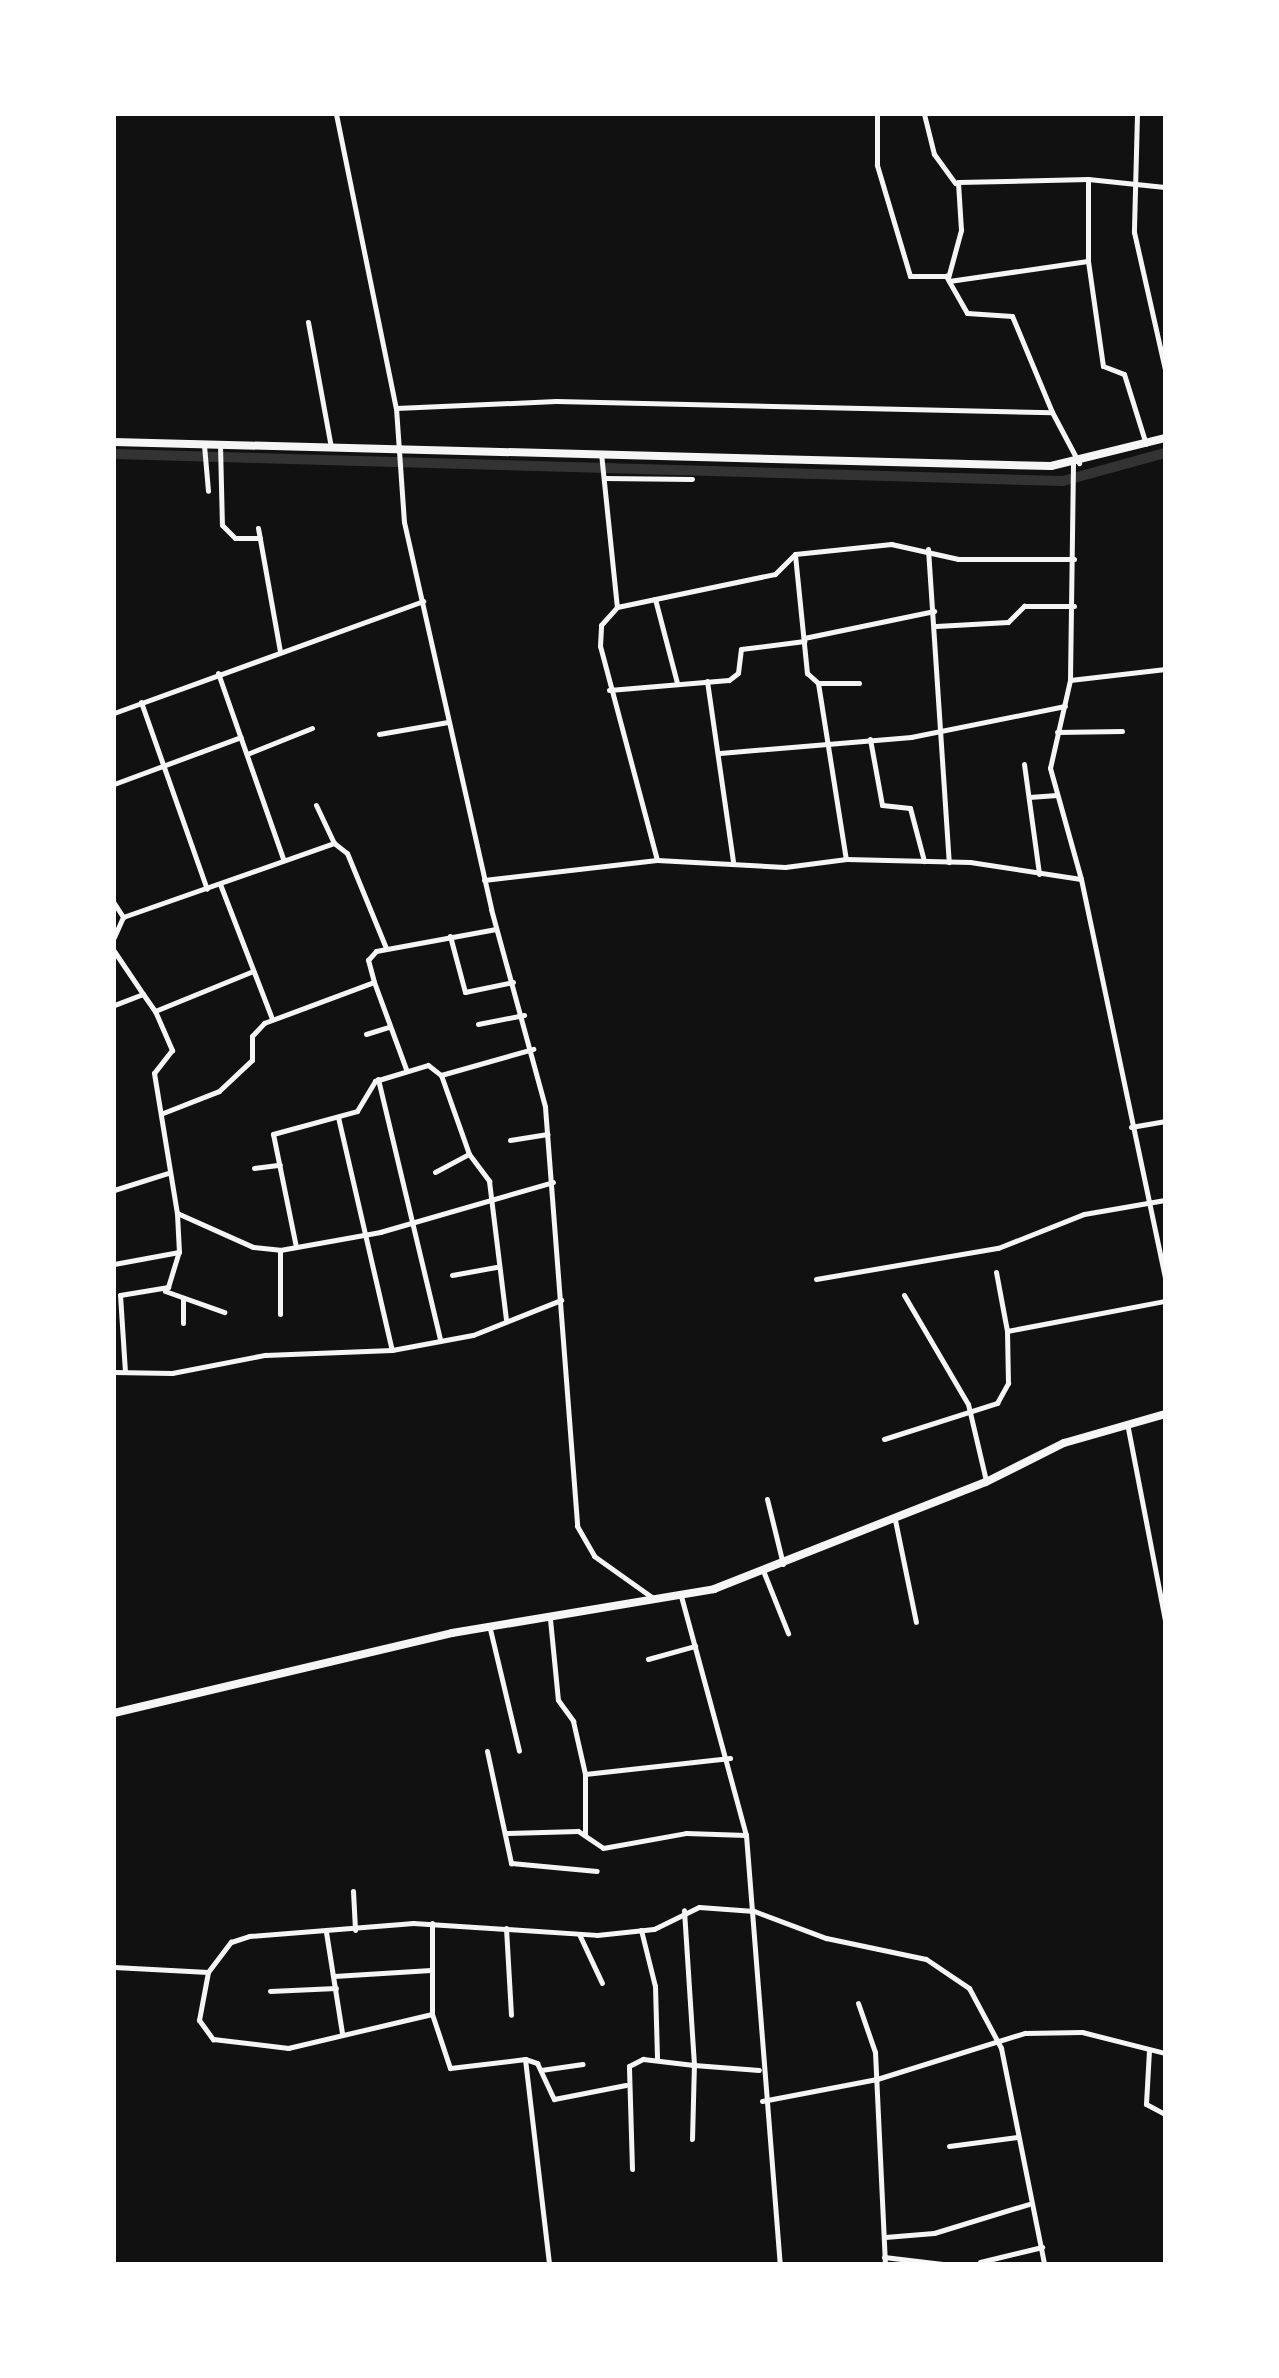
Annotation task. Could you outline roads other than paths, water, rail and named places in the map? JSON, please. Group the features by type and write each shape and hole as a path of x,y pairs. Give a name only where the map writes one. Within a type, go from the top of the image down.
{"main road":[{"path":"114,442 205,450 220,445 331,448 400,454 1075,465 1165,438"},
{"path":"114,1713 490,1629 681,1596 764,1573 986,1482 1064,1443 1127,1422 1165,1414"}],"street":[{"path":"336,114 396,408 400,475 448,722 496,929 533,1049 548,1134 580,1535 594,1556 657,1600"},
{"path":"877,114 877,165 909,274 948,280 1088,261"},
{"path":"924,114 934,154 955,183 961,230 948,280 965,312 1012,316 1075,465 1070,680 1050,760 1081,879 1165,1277"},
{"path":"1137,114 1134,232 1165,370"},
{"path":"955,183 1088,179 1135,181 1165,187"},
{"path":"1088,179 1088,261 1103,366 1124,374 1146,445"},
{"path":"308,322 331,448"},
{"path":"396,408 556,401 1052,412"},
{"path":"220,445 217,466 223,528 235,538 260,538"},
{"path":"205,450 208,491"},
{"path":"601,455 617,607 599,636 609,690 657,860"},
{"path":"604,475 692,479"},
{"path":"258,528 280,651"},
{"path":"617,607 775,574 795,554 891,544 974,560 1074,559"},
{"path":"928,549 944,732 949,862"},
{"path":"795,554 807,673 818,683 825,743 846,859"},
{"path":"655,599 677,683"},
{"path":"114,713 423,601"},
{"path":"936,626 1008,622 1024,606 1074,606"},
{"path":"609,690 736,676 741,649 934,611"},
{"path":"1070,680 1165,669"},
{"path":"218,673 283,859"},
{"path":"707,681 720,753 733,861"},
{"path":"818,683 859,683"},
{"path":"141,702 160,768 207,889"},
{"path":"720,753 944,732 1065,706"},
{"path":"379,734 448,722"},
{"path":"247,754 312,728"},
{"path":"1057,732 1122,731"},
{"path":"114,784 241,737"},
{"path":"870,739 882,805 910,808 924,861"},
{"path":"1024,764 1039,874"},
{"path":"1029,797 1057,795"},
{"path":"316,805 334,843 347,853 386,948"},
{"path":"114,937 123,917 334,843"},
{"path":"484,880 657,860 733,861 785,867 846,859 949,862 1081,879"},
{"path":"220,884 272,1019"},
{"path":"114,903 123,917"},
{"path":"406,1069 368,960 386,948 496,929"},
{"path":"450,936 465,992 513,982"},
{"path":"114,951 155,1011 172,1050 154,1073 177,1213 179,1252 164,1291"},
{"path":"155,1011 253,971"},
{"path":"163,1113 219,1091 252,1060 253,1033 272,1019 374,982"},
{"path":"114,1005 143,994"},
{"path":"478,1024 524,1015"},
{"path":"366,1034 389,1027"},
{"path":"441,1075 533,1049"},
{"path":"296,1247 274,1133 360,1109 378,1079 428,1065 441,1075 469,1154 484,1170 493,1198 496,1267 506,1320"},
{"path":"378,1079 415,1221 440,1340"},
{"path":"338,1117 392,1350"},
{"path":"1131,1127 1165,1121"},
{"path":"510,1140 548,1134"},
{"path":"435,1172 469,1154"},
{"path":"254,1168 280,1165"},
{"path":"114,1190 168,1173"},
{"path":"177,1213 253,1247 280,1250 363,1235 553,1182"},
{"path":"816,1279 998,1248 1084,1214 1165,1200"},
{"path":"280,1250 280,1314"},
{"path":"114,1264 179,1252"},
{"path":"452,1275 496,1267"},
{"path":"884,1439 972,1413 1006,1391 1007,1331 996,1272"},
{"path":"125,1372 117,1295 164,1291 224,1312"},
{"path":"904,1295 972,1413 986,1482"},
{"path":"183,1298 183,1323"},
{"path":"114,1372 183,1372 287,1353 392,1350 440,1340 561,1300"},
{"path":"1007,1331 1165,1301"},
{"path":"1127,1422 1165,1620"},
{"path":"767,1499 783,1565"},
{"path":"895,1520 916,1622"},
{"path":"764,1573 788,1633"},
{"path":"681,1596 730,1758 746,1835 754,1911 759,2070 780,2264"},
{"path":"550,1619 558,1700 573,1721 585,1774 585,1835"},
{"path":"490,1629 519,1751"},
{"path":"648,1659 695,1646"},
{"path":"487,1751 515,1866 597,1871"},
{"path":"585,1774 730,1758"},
{"path":"506,1833 585,1835 603,1848 686,1833 746,1835"},
{"path":"353,1891 355,1930"},
{"path":"683,1909 694,2065 692,2139"},
{"path":"432,2014 288,2048 209,2037 199,2020 208,1972 235,1939 432,1923 579,1934 641,1930 663,1925 683,1909 754,1911 945,1968 979,2002 996,2038 1044,2264"},
{"path":"432,1923 432,2014 450,2068 525,2059 541,2070 554,2099 626,2085"},
{"path":"506,1928 511,2015"},
{"path":"641,1930 655,1986 657,2059"},
{"path":"326,1932 342,2033"},
{"path":"579,1934 602,1983"},
{"path":"114,1967 208,1972"},
{"path":"334,1976 431,1970"},
{"path":"270,1991 336,1988"},
{"path":"858,2003 877,2079 884,2261 943,2264"},
{"path":"762,2101 877,2079 996,2038 1082,2032 1165,2053"},
{"path":"1149,2050 1146,2104 1165,2114"},
{"path":"525,2059 549,2264"},
{"path":"632,2169 626,2085 633,2063 657,2059 759,2070"},
{"path":"541,2070 583,2064"},
{"path":"949,2146 1017,2137"},
{"path":"885,2237 934,2233 1029,2204"},
{"path":"980,2262 1042,2247"}],"waterway":[{"path":"114,454 1063,481 1165,453"}]}
